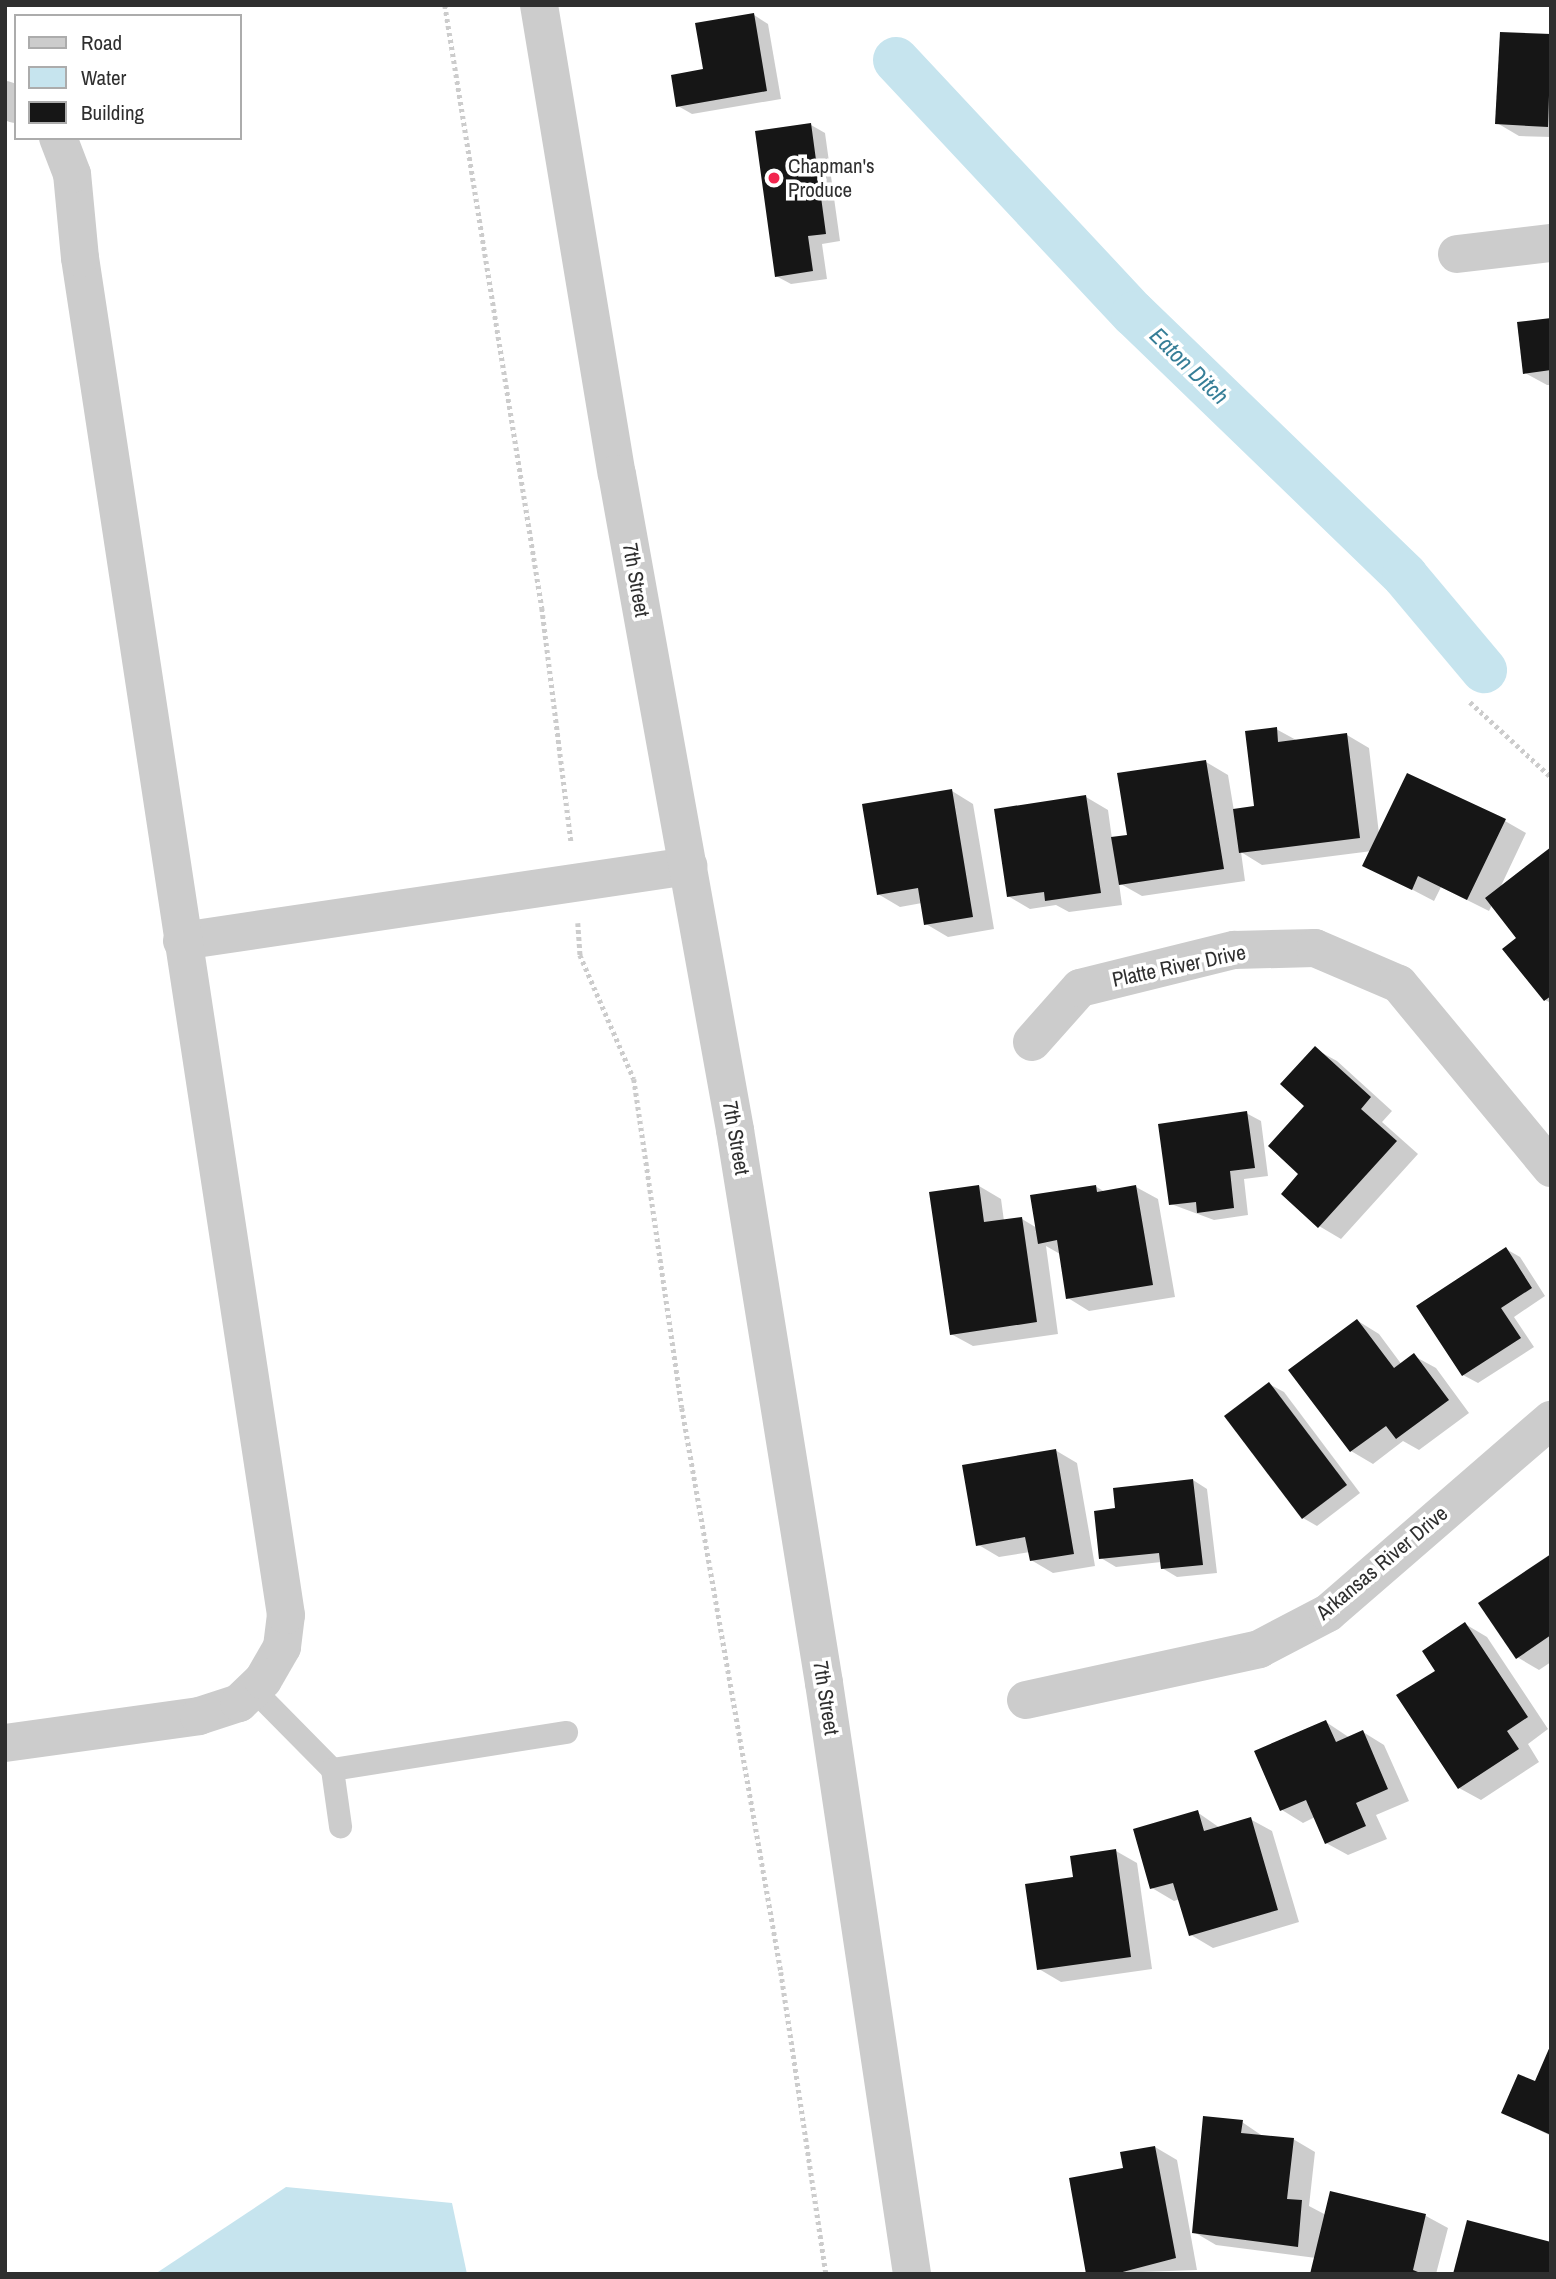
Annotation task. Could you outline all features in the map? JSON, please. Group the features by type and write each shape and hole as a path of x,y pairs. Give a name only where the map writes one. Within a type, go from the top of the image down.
{"street":[{"name":"7th Street","path":"539,5 688,866 824,1683 912,2274"},
{"path":"5,1743 200,1716 239,1703 253,1689 282,1647 286,1615 79,258 72,174 59,140"},
{"path":"1457,254 1551,243"},
{"path":"182,941 688,866"},
{"name":"Platte River Drive","path":"1032,1042 1080,988 1234,950 1315,948 1399,984 1551,1168"},
{"name":"Arkansas River Drive","path":"1026,1700 1259,1649 1328,1613 1551,1420"}],"lane":[{"path":"253,1689 332,1769 340,1826"},
{"path":"332,1769 566,1732"}],"path":[{"path":"445,5 542,608 576,883 580,955 634,1079 682,1408 779,1958 826,2274"},
{"path":"1470,702 1551,777"}],"water":[{"path":"286,2187 452,2203 467,2274 155,2274"}],"building":[{"path":"754,13 767,91 676,107 671,75 703,69 695,23"},
{"path":"1500,32 1551,34 1548,127 1495,124"},
{"path":"811,123 826,234 808,236 813,271 775,277 755,131"},
{"path":"1551,318 1551,370 1523,374 1517,322"},
{"path":"1277,727 1278,742 1347,733 1360,838 1239,853 1233,809 1254,806 1245,731"},
{"path":"1206,760 1224,869 1119,885 1111,837 1127,835 1117,773"},
{"path":"1407,773 1506,819 1467,900 1418,876 1412,890 1362,866"},
{"path":"952,789 973,917 924,925 918,888 877,895 862,804"},
{"path":"1086,795 1101,893 1045,901 1044,892 1007,897 994,809"},
{"path":"1551,847 1551,996 1544,1001 1502,949 1516,938 1485,898"},
{"path":"1315,1046 1371,1097 1361,1109 1397,1141 1318,1228 1281,1194 1298,1174 1268,1146 1304,1106 1280,1084"},
{"path":"1247,1111 1255,1168 1230,1171 1234,1208 1197,1213 1196,1202 1169,1205 1158,1124"},
{"path":"979,1185 984,1222 1022,1217 1037,1322 950,1335 929,1192"},
{"path":"1096,1185 1097,1192 1136,1185 1153,1285 1066,1299 1057,1240 1038,1244 1030,1195"},
{"path":"1506,1247 1532,1288 1501,1308 1521,1338 1462,1376 1416,1306"},
{"path":"1357,1319 1394,1368 1414,1353 1449,1400 1396,1439 1386,1426 1350,1452 1288,1370"},
{"path":"1269,1382 1347,1485 1302,1519 1224,1416"},
{"path":"1056,1449 1074,1554 1030,1561 1025,1537 976,1546 962,1465"},
{"path":"1193,1479 1203,1565 1161,1569 1159,1553 1099,1559 1094,1511 1115,1508 1113,1488"},
{"path":"1551,1554 1551,1635 1516,1659 1478,1603"},
{"path":"1465,1622 1528,1717 1507,1731 1519,1749 1458,1789 1396,1695 1435,1671 1422,1651"},
{"path":"1326,1720 1336,1742 1363,1730 1388,1789 1356,1803 1366,1826 1325,1844 1306,1800 1280,1811 1254,1751"},
{"path":"1198,1810 1204,1831 1251,1817 1278,1910 1189,1936 1173,1883 1150,1889 1133,1829"},
{"path":"1116,1849 1131,1957 1037,1970 1025,1884 1073,1877 1070,1856"},
{"path":"1551,2044 1551,2135 1501,2113 1518,2074 1535,2081"},
{"path":"1203,2116 1243,2120 1241,2133 1294,2138 1287,2199 1302,2200 1298,2247 1192,2233"},
{"path":"1155,2146 1176,2258 1115,2274 1086,2274 1069,2178 1123,2168 1120,2152"},
{"path":"1330,2191 1426,2214 1413,2270 1423,2274 1310,2274"},
{"path":"1467,2220 1551,2242 1551,2274 1453,2274"}],"waterway":[{"name":"Eaton Ditch","path":"896,60 1134,314 1405,576 1484,670"}],"place":[{"name":"Chapman's Produce","path":"774,178"}]}
